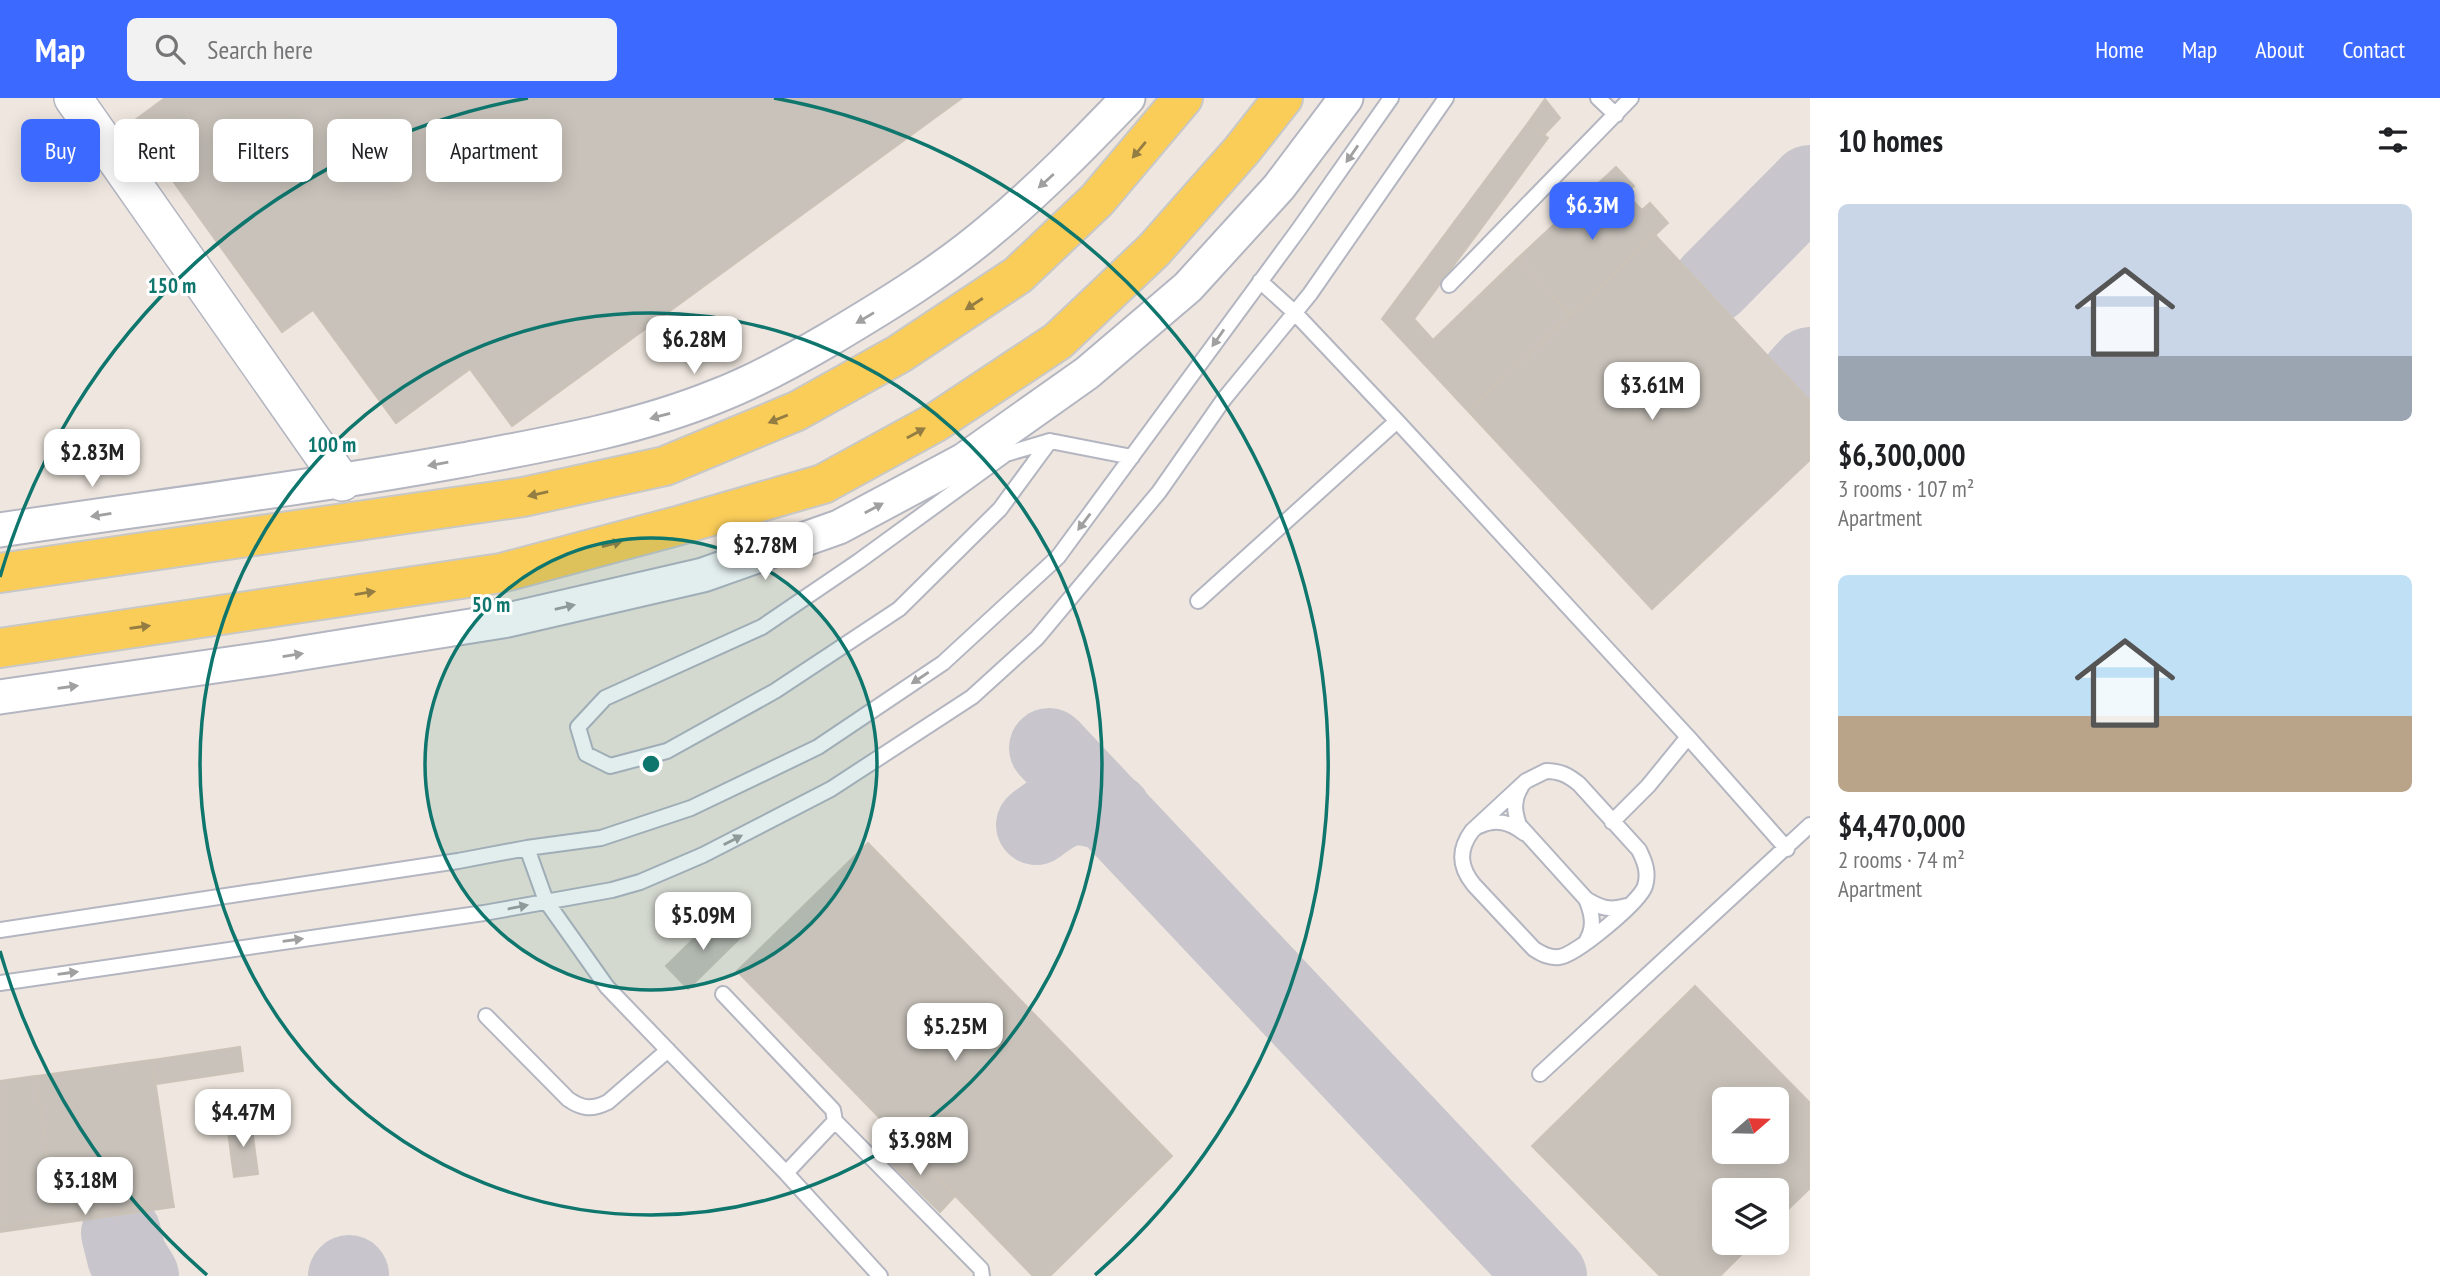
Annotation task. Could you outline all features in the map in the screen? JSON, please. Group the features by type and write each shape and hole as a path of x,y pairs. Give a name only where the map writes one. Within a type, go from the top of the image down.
{"main road":[{"path":"73,98 342,482"},
{"path":"0,573 523,497 665,466 797,411 898,354 1018,275 1097,200 1183,98"},
{"path":"0,648 501,573 824,484 936,422 1058,341 1154,250 1242,150 1283,98"}],"street":[{"path":"0,530 342,482 531,447 667,415 719,396 778,368 872,314 957,257 993,229 1065,163 1128,98"},
{"path":"0,697 508,620 703,575 839,527 964,460 1108,356 1188,287 1279,187 1346,98"}],"lane":[{"path":"0,930 601,838 691,808 818,747 943,663 1058,558 1391,98"},
{"path":"0,983 484,912 612,890 640,882 703,855 831,789 972,697 1037,638 1151,503 1224,400 1310,294 1446,98"},
{"path":"1598,98 1616,115"},
{"path":"1449,285 1631,98"},
{"path":"1259,281 1294,312 1397,421 1688,737 1787,849"},
{"path":"1198,601 1397,421"},
{"path":"1050,441 1000,509 899,609 775,691 667,751 610,766 586,754 578,727 605,698 762,627 859,561 1006,454 1050,441 1132,457"},
{"path":"1612,822 1648,786 1688,737"},
{"path":"1546,771 1569,775 1612,822 1639,850 1646,862 1644,888 1637,899 1571,954 1545,956 1534,949 1465,875 1461,864 1461,852 1472,831 1526,781 1546,771"},
{"path":"1526,781 1518,791 1515,814 1526,833 1586,899 1591,910 1592,923 1590,936 1582,947"},
{"path":"1472,831 1481,824 1504,822 1526,833"},
{"path":"1540,1074 1810,825"},
{"path":"527,848 546,901 607,986 786,1173 880,1276"},
{"path":"1586,899 1600,907 1613,909 1626,906 1637,899"},
{"path":"723,994 833,1110 835,1121 981,1269 982,1276"},
{"path":"486,1016 579,1107 598,1107 608,1102 668,1050"},
{"path":"786,1173 835,1121"}],"building":[{"path":"165,98 962,98 512,426 470,369 396,423 313,310 282,332 174,182 199,182 199,119 136,119"},
{"path":"1545,99 1560,118 1544,135 1528,123"},
{"path":"1528,123 1548,138 1414,319 1433,340 1518,258 1571,315 1468,411 1382,319"},
{"path":"1616,167 1634,186 1626,194 1642,210 1650,203 1668,223 1571,315 1518,258"},
{"path":"1655,235 1810,401 1810,460 1652,609 1468,411"},
{"path":"868,843 1172,1156 1050,1276 1033,1276 737,971"},
{"path":"718,915 740,938 688,989 666,966"},
{"path":"1695,986 1810,1103 1810,1188 1789,1208 1789,1178 1712,1178 1712,1255 1741,1255 1720,1276 1660,1276 1532,1146"},
{"path":"240,1047 243,1071 156,1084 152,1060"},
{"path":"152,1060 173,1202 56,1219 36,1076"},
{"path":"36,1076 56,1219 0,1226 0,1081"},
{"path":"251,1121 258,1174 234,1177 227,1124"},
{"path":"902,1141 955,1196 940,1212 886,1159"},
{"path":"173,1202 174,1207 0,1232 0,1226"}],"taxiway":[{"path":"1712,284 1810,185"},
{"path":"1800,378 1810,367"},
{"path":"1049,748 1547,1276"},
{"path":"1036,825 1055,812 1072,806 1080,805 1112,813"},
{"path":"121,1233 127,1257 139,1276"}]}
